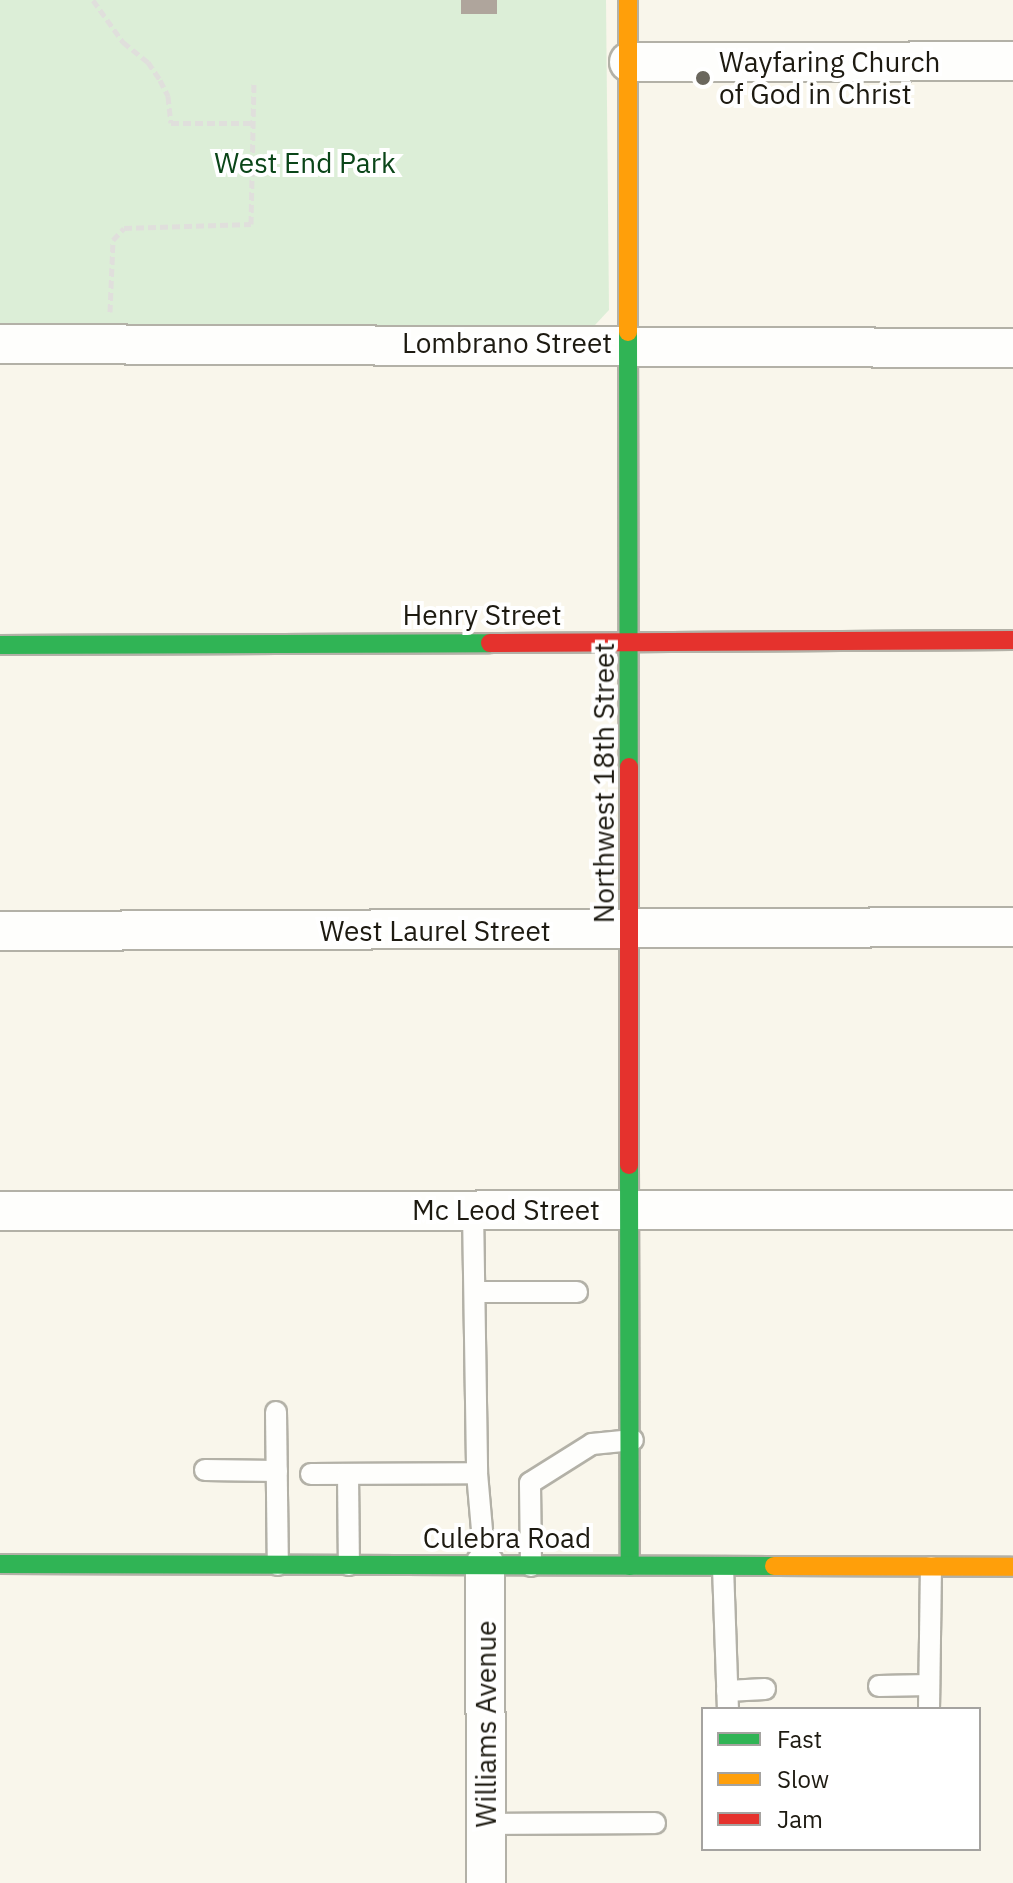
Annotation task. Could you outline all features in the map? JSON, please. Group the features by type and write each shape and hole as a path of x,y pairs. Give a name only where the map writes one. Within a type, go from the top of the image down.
{"street":[{"name":"Northwest 18th Street","path":"628,0 627,343 632,642 633,1440 630,1566"},
{"path":"629,62 1013,61"},
{"name":"Lombrano Street","path":"0,344 627,343 1013,348"},
{"name":"Henry Street","path":"0,645 1013,640"},
{"name":"West Laurel Street","path":"0,931 632,931 1013,927"},
{"name":"Mc Leod Street","path":"0,1211 1013,1210"},
{"name":"Culebra Road","path":"0,1564 1013,1567"},
{"name":"Williams Avenue","path":"485,1565 486,1883"}],"lane":[{"path":"473,1210 477,1473 485,1565"},
{"path":"475,1292 577,1292"},
{"path":"276,1412 278,1565"},
{"path":"531,1566 530,1483 592,1444 633,1440"},
{"path":"205,1470 277,1471"},
{"path":"311,1474 477,1473"},
{"path":"348,1474 349,1565"},
{"path":"723,1567 727,1700 765,1689"},
{"path":"929,1707 931,1567"},
{"path":"879,1686 929,1685"},
{"path":"486,1824 655,1823"}],"path":[{"path":"93,0 123,42 148,62 160,80 168,96 171,123 253,123"},
{"path":"110,321 116,233 130,226 251,224 254,83"}],"green space":[{"name":"West End Park","path":"0,0 606,0 609,310 595,325 0,326"}],"building":[{"path":"461,0 497,0 497,14 461,14"}],"traffic: fast":[{"path":"628,332 629,767"},
{"path":"0,645 490,643"},
{"path":"629,1165 630,1566"},
{"path":"0,1564 774,1566"}],"traffic: slow":[{"path":"628,0 628,332"},
{"path":"774,1566 1013,1567"}],"traffic: jam":[{"path":"490,643 1013,640"},
{"path":"629,767 629,1165"}],"place":[{"name":"Wayfaring Church of God in Christ","path":"703,78"}]}
